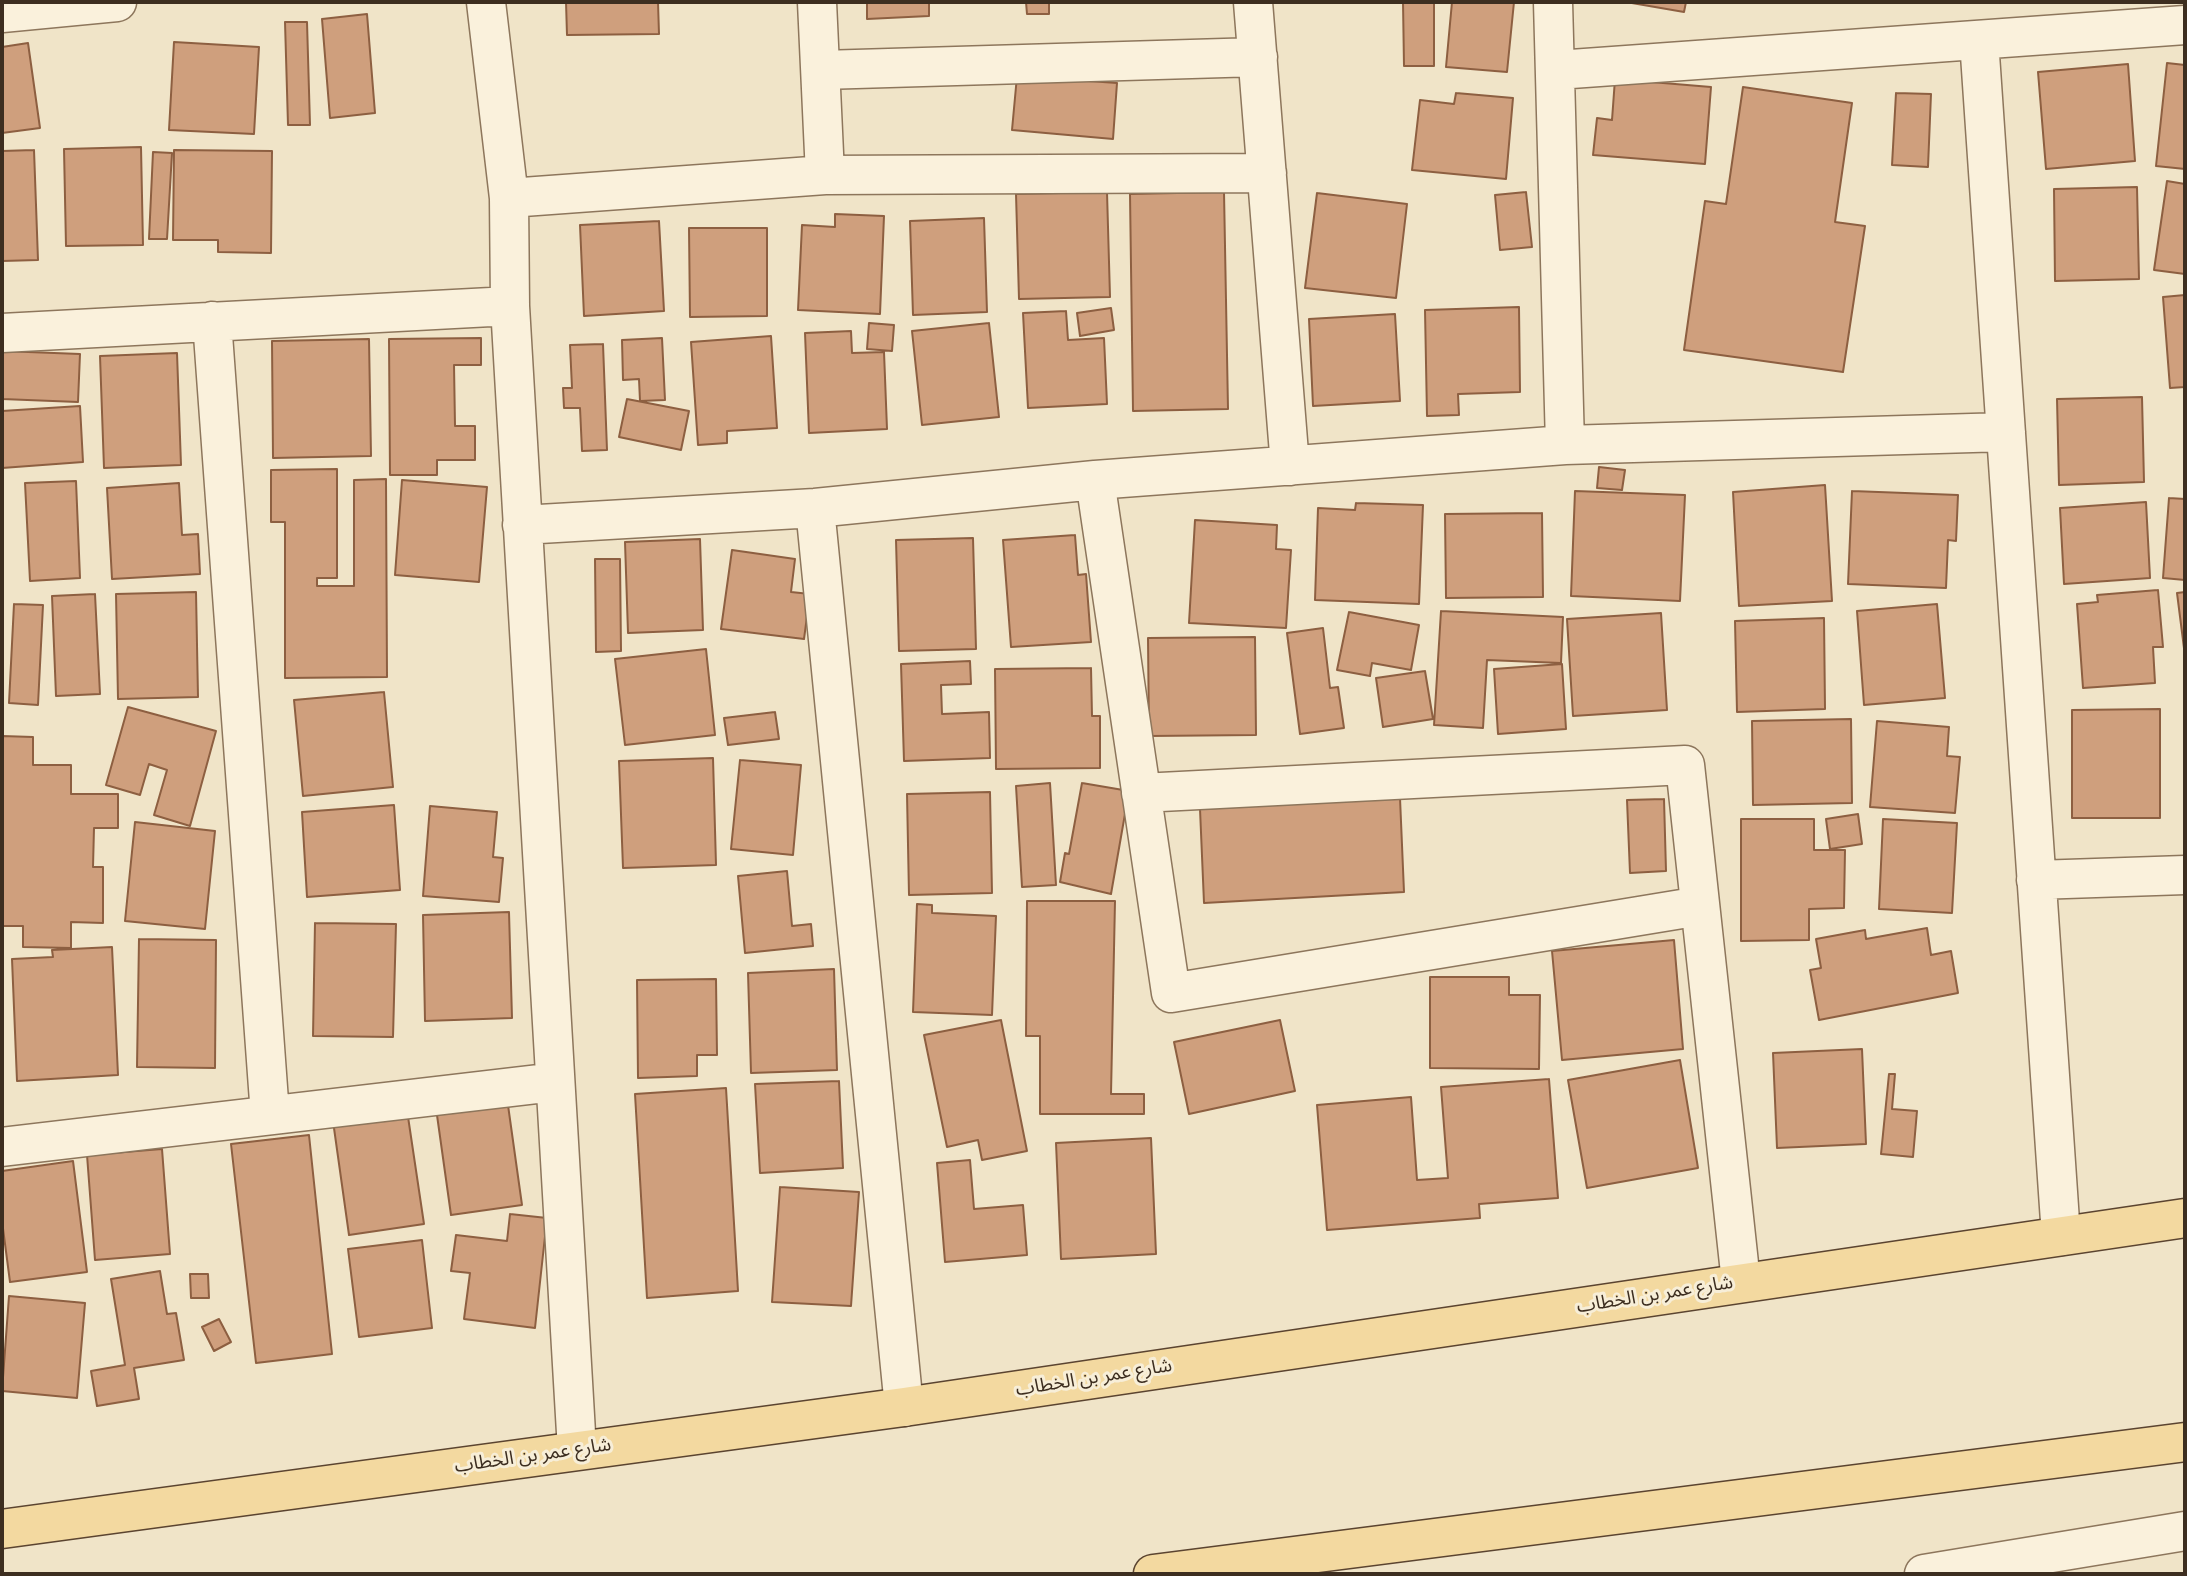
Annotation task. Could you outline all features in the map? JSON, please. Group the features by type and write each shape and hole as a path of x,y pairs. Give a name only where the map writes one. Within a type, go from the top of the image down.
{"main road":[{"name":"شارع عمر بن الخطاب","path":"2,1529 139,1513 577,1450 904,1407 2185,1218"},
{"path":"1153,1574 2185,1442"}],"street":[{"path":"2,13 117,2"},
{"path":"486,2 509,198 509,306 577,1450"},
{"path":"817,2 825,175"},
{"path":"1253,2 1290,466"},
{"path":"1553,2 1557,70 1565,444"},
{"path":"1557,70 2185,25"},
{"path":"1979,40 2061,1236"},
{"path":"822,70 1258,57"},
{"path":"509,198 825,175 1267,173"},
{"path":"2,333 509,306"},
{"path":"212,321 270,1115"},
{"path":"522,525 816,508 1095,480 1565,444 2006,432"},
{"path":"1095,480 1171,993 1700,906"},
{"path":"816,508 904,1407"},
{"path":"1141,793 1685,765 1741,1282"},
{"path":"2036,880 2185,875"},
{"path":"2,1147 555,1082"},
{"path":"1924,1574 2185,1531"}],"building":[{"path":"566,2 658,2 659,34 567,35"},
{"path":"867,2 929,2 929,16 867,19"},
{"path":"1026,2 1049,2 1049,14 1027,14"},
{"path":"1403,2 1434,2 1434,66 1404,66"},
{"path":"1452,2 1514,2 1507,72 1446,67"},
{"path":"1626,2 1686,2 1684,12"},
{"path":"367,14 375,113 330,118 322,19"},
{"path":"285,22 307,22 310,125 288,125"},
{"path":"174,42 259,47 254,134 169,130"},
{"path":"28,43 40,128 2,133 2,47"},
{"path":"2167,63 2185,65 2185,169 2156,166"},
{"path":"2128,64 2135,161 2046,169 2038,72"},
{"path":"1017,76 1117,83 1113,139 1012,130"},
{"path":"1615,79 1711,87 1705,164 1593,155 1597,118 1612,120"},
{"path":"1743,87 1852,103 1835,222 1865,226 1843,372 1684,350 1705,201 1726,204"},
{"path":"1456,93 1513,98 1506,179 1412,170 1420,100 1454,104"},
{"path":"1896,93 1931,94 1928,167 1892,165"},
{"path":"141,147 143,245 66,246 64,149"},
{"path":"34,150 38,260 2,261 2,151"},
{"path":"174,150 272,151 271,253 218,252 218,240 173,240"},
{"path":"153,152 172,153 167,239 149,239"},
{"path":"2167,181 2185,184 2185,274 2154,270"},
{"path":"2137,187 2139,279 2055,281 2054,189"},
{"path":"1107,192 1110,297 1019,299 1016,194"},
{"path":"1224,192 1228,409 1133,411 1130,194"},
{"path":"1526,192 1532,247 1500,250 1495,195"},
{"path":"1317,193 1407,204 1396,298 1305,288"},
{"path":"835,214 884,216 880,314 798,310 802,225 835,227"},
{"path":"984,218 987,312 913,315 910,221"},
{"path":"659,221 664,311 584,316 580,225"},
{"path":"689,228 767,228 767,316 690,317"},
{"path":"2185,295 2185,387 2170,388 2163,297"},
{"path":"1519,307 1520,392 1458,394 1459,415 1427,416 1425,310"},
{"path":"1111,308 1114,330 1080,336 1077,313"},
{"path":"1066,311 1068,340 1104,338 1107,404 1028,408 1023,313"},
{"path":"1395,314 1400,401 1313,406 1309,319"},
{"path":"869,323 894,325 892,351 867,349"},
{"path":"989,323 999,417 922,425 912,331"},
{"path":"851,331 852,353 884,352 887,429 809,433 805,333"},
{"path":"771,336 777,428 727,431 727,443 698,445 691,342"},
{"path":"481,338 481,365 454,365 455,426 475,426 475,460 437,460 437,475 390,475 389,339"},
{"path":"662,338 665,400 640,401 639,379 623,380 622,340"},
{"path":"369,339 371,456 273,458 272,341"},
{"path":"603,344 607,450 582,451 580,408 564,408 563,388 572,388 570,345"},
{"path":"2,351 80,354 78,402 2,399"},
{"path":"177,353 181,465 104,468 100,356"},
{"path":"2142,397 2144,482 2059,485 2057,399"},
{"path":"627,399 689,411 681,450 619,437"},
{"path":"80,406 83,462 2,468 2,411"},
{"path":"1599,467 1625,470 1622,490 1597,488"},
{"path":"337,469 337,578 317,578 317,586 354,586 354,480 386,479 387,677 285,678 285,522 271,522 271,470"},
{"path":"402,480 487,487 479,582 395,575"},
{"path":"76,481 80,578 30,581 25,483"},
{"path":"179,483 182,535 198,534 200,574 112,579 107,488"},
{"path":"1825,485 1832,601 1739,606 1733,492"},
{"path":"1575,491 1685,495 1680,601 1571,596"},
{"path":"1852,491 1958,495 1956,541 1948,540 1946,588 1848,584"},
{"path":"2169,498 2185,499 2185,580 2163,578"},
{"path":"2146,502 2150,578 2064,584 2060,508"},
{"path":"1356,503 1423,505 1419,604 1315,600 1318,508 1355,510"},
{"path":"1542,513 1543,597 1446,598 1445,514"},
{"path":"1195,520 1277,525 1276,549 1291,550 1286,628 1189,623"},
{"path":"1075,535 1078,575 1086,574 1091,642 1011,647 1003,540"},
{"path":"973,538 976,649 899,651 896,540"},
{"path":"700,539 703,630 628,633 625,542"},
{"path":"732,550 795,559 791,592 810,594 804,639 721,629"},
{"path":"595,559 620,559 621,651 596,652"},
{"path":"2158,590 2163,647 2153,647 2155,683 2083,688 2077,604 2098,602 2097,595"},
{"path":"196,592 198,697 118,699 116,594"},
{"path":"2185,592 2185,656 2177,593"},
{"path":"95,594 100,694 56,696 52,596"},
{"path":"14,604 43,605 38,705 9,703"},
{"path":"1937,604 1945,698 1864,705 1857,611"},
{"path":"1441,611 1563,617 1561,663 1487,660 1483,728 1434,725"},
{"path":"1349,612 1419,625 1411,670 1372,663 1370,676 1337,670"},
{"path":"1661,613 1667,710 1573,716 1567,619"},
{"path":"1824,618 1825,709 1737,712 1735,621"},
{"path":"1323,628 1330,688 1338,687 1344,728 1300,734 1287,633"},
{"path":"1255,637 1256,735 1149,736 1148,638"},
{"path":"706,649 715,735 625,745 615,659"},
{"path":"970,661 971,684 941,685 942,714 989,712 990,758 904,761 901,664"},
{"path":"1562,664 1566,729 1498,734 1494,669"},
{"path":"1091,668 1092,716 1100,716 1100,768 996,769 995,669"},
{"path":"1425,671 1433,719 1383,727 1376,678"},
{"path":"384,692 393,787 303,796 294,700"},
{"path":"128,707 216,731 190,826 154,815 167,770 149,764 140,795 106,785"},
{"path":"2160,709 2160,818 2072,818 2072,710"},
{"path":"775,712 779,739 728,745 724,718"},
{"path":"1851,719 1852,803 1753,805 1752,721"},
{"path":"1877,721 1949,727 1947,756 1960,757 1955,813 1870,807"},
{"path":"2,736 33,737 33,765 71,765 71,794 118,794 118,828 94,828 93,867 103,867 103,923 71,922 71,948 23,947 23,926 2,926"},
{"path":"713,758 716,865 623,868 619,761"},
{"path":"740,760 801,765 793,855 731,849"},
{"path":"1050,783 1056,885 1022,887 1016,786"},
{"path":"1082,783 1129,791 1111,894 1060,882 1065,853 1069,854"},
{"path":"990,792 992,893 909,895 907,794"},
{"path":"1400,798 1404,892 1204,903 1200,809"},
{"path":"1664,799 1666,871 1630,873 1627,800"},
{"path":"394,805 400,890 307,897 302,812"},
{"path":"430,806 497,812 493,857 503,858 499,902 423,896"},
{"path":"1858,814 1862,844 1830,849 1826,819"},
{"path":"1741,819 1814,819 1814,850 1845,850 1844,908 1809,909 1809,940 1741,941"},
{"path":"1883,819 1957,823 1952,913 1879,909"},
{"path":"135,822 215,831 205,929 125,921"},
{"path":"787,871 792,926 811,924 813,946 745,953 738,876"},
{"path":"1027,901 1115,901 1111,1094 1144,1094 1144,1114 1040,1114 1040,1036 1026,1036"},
{"path":"917,904 932,905 932,913 996,916 992,1015 913,1012"},
{"path":"509,912 512,1018 425,1021 423,915"},
{"path":"315,923 396,924 393,1037 313,1036"},
{"path":"1927,928 1931,955 1951,951 1958,993 1819,1020 1810,970 1821,968 1816,939 1865,930 1866,939"},
{"path":"139,939 216,940 215,1068 137,1067"},
{"path":"1674,940 1683,1049 1562,1060 1552,951"},
{"path":"112,947 118,1075 17,1081 12,959 53,957 52,950"},
{"path":"834,969 837,1070 751,1073 748,973"},
{"path":"1430,977 1509,977 1509,995 1540,995 1539,1069 1430,1068"},
{"path":"716,979 717,1055 697,1055 697,1076 638,1078 637,980"},
{"path":"1001,1020 1027,1151 982,1160 978,1140 947,1147 924,1035"},
{"path":"1280,1020 1295,1091 1189,1114 1174,1042"},
{"path":"1862,1049 1866,1144 1777,1148 1773,1053"},
{"path":"1680,1060 1698,1168 1587,1188 1568,1080"},
{"path":"1889,1074 1895,1074 1892,1109 1917,1111 1913,1157 1881,1154"},
{"path":"1549,1079 1558,1198 1479,1204 1480,1218 1327,1230 1317,1105 1411,1097 1417,1180 1448,1178 1441,1087"},
{"path":"839,1081 843,1168 760,1173 755,1084"},
{"path":"726,1088 738,1291 647,1298 635,1094"},
{"path":"507,1098 522,1205 451,1215 436,1108"},
{"path":"407,1110 424,1224 349,1235 333,1121"},
{"path":"309,1135 332,1354 256,1363 231,1144"},
{"path":"1151,1138 1156,1254 1061,1259 1056,1143"},
{"path":"162,1149 170,1254 95,1260 87,1155"},
{"path":"970,1160 974,1209 1023,1205 1027,1255 945,1262 937,1163"},
{"path":"73,1161 87,1272 10,1282 2,1221 2,1171"},
{"path":"780,1187 859,1192 851,1306 772,1302"},
{"path":"510,1214 547,1218 535,1328 464,1319 470,1273 451,1271 456,1235 507,1241"},
{"path":"422,1240 432,1328 359,1337 348,1249"},
{"path":"160,1271 167,1314 176,1313 184,1360 134,1368 139,1399 97,1406 91,1371 125,1365 111,1279"},
{"path":"190,1274 208,1274 209,1298 191,1298"},
{"path":"9,1296 85,1303 77,1398 2,1391"},
{"path":"219,1319 231,1342 214,1351 202,1327"}]}
